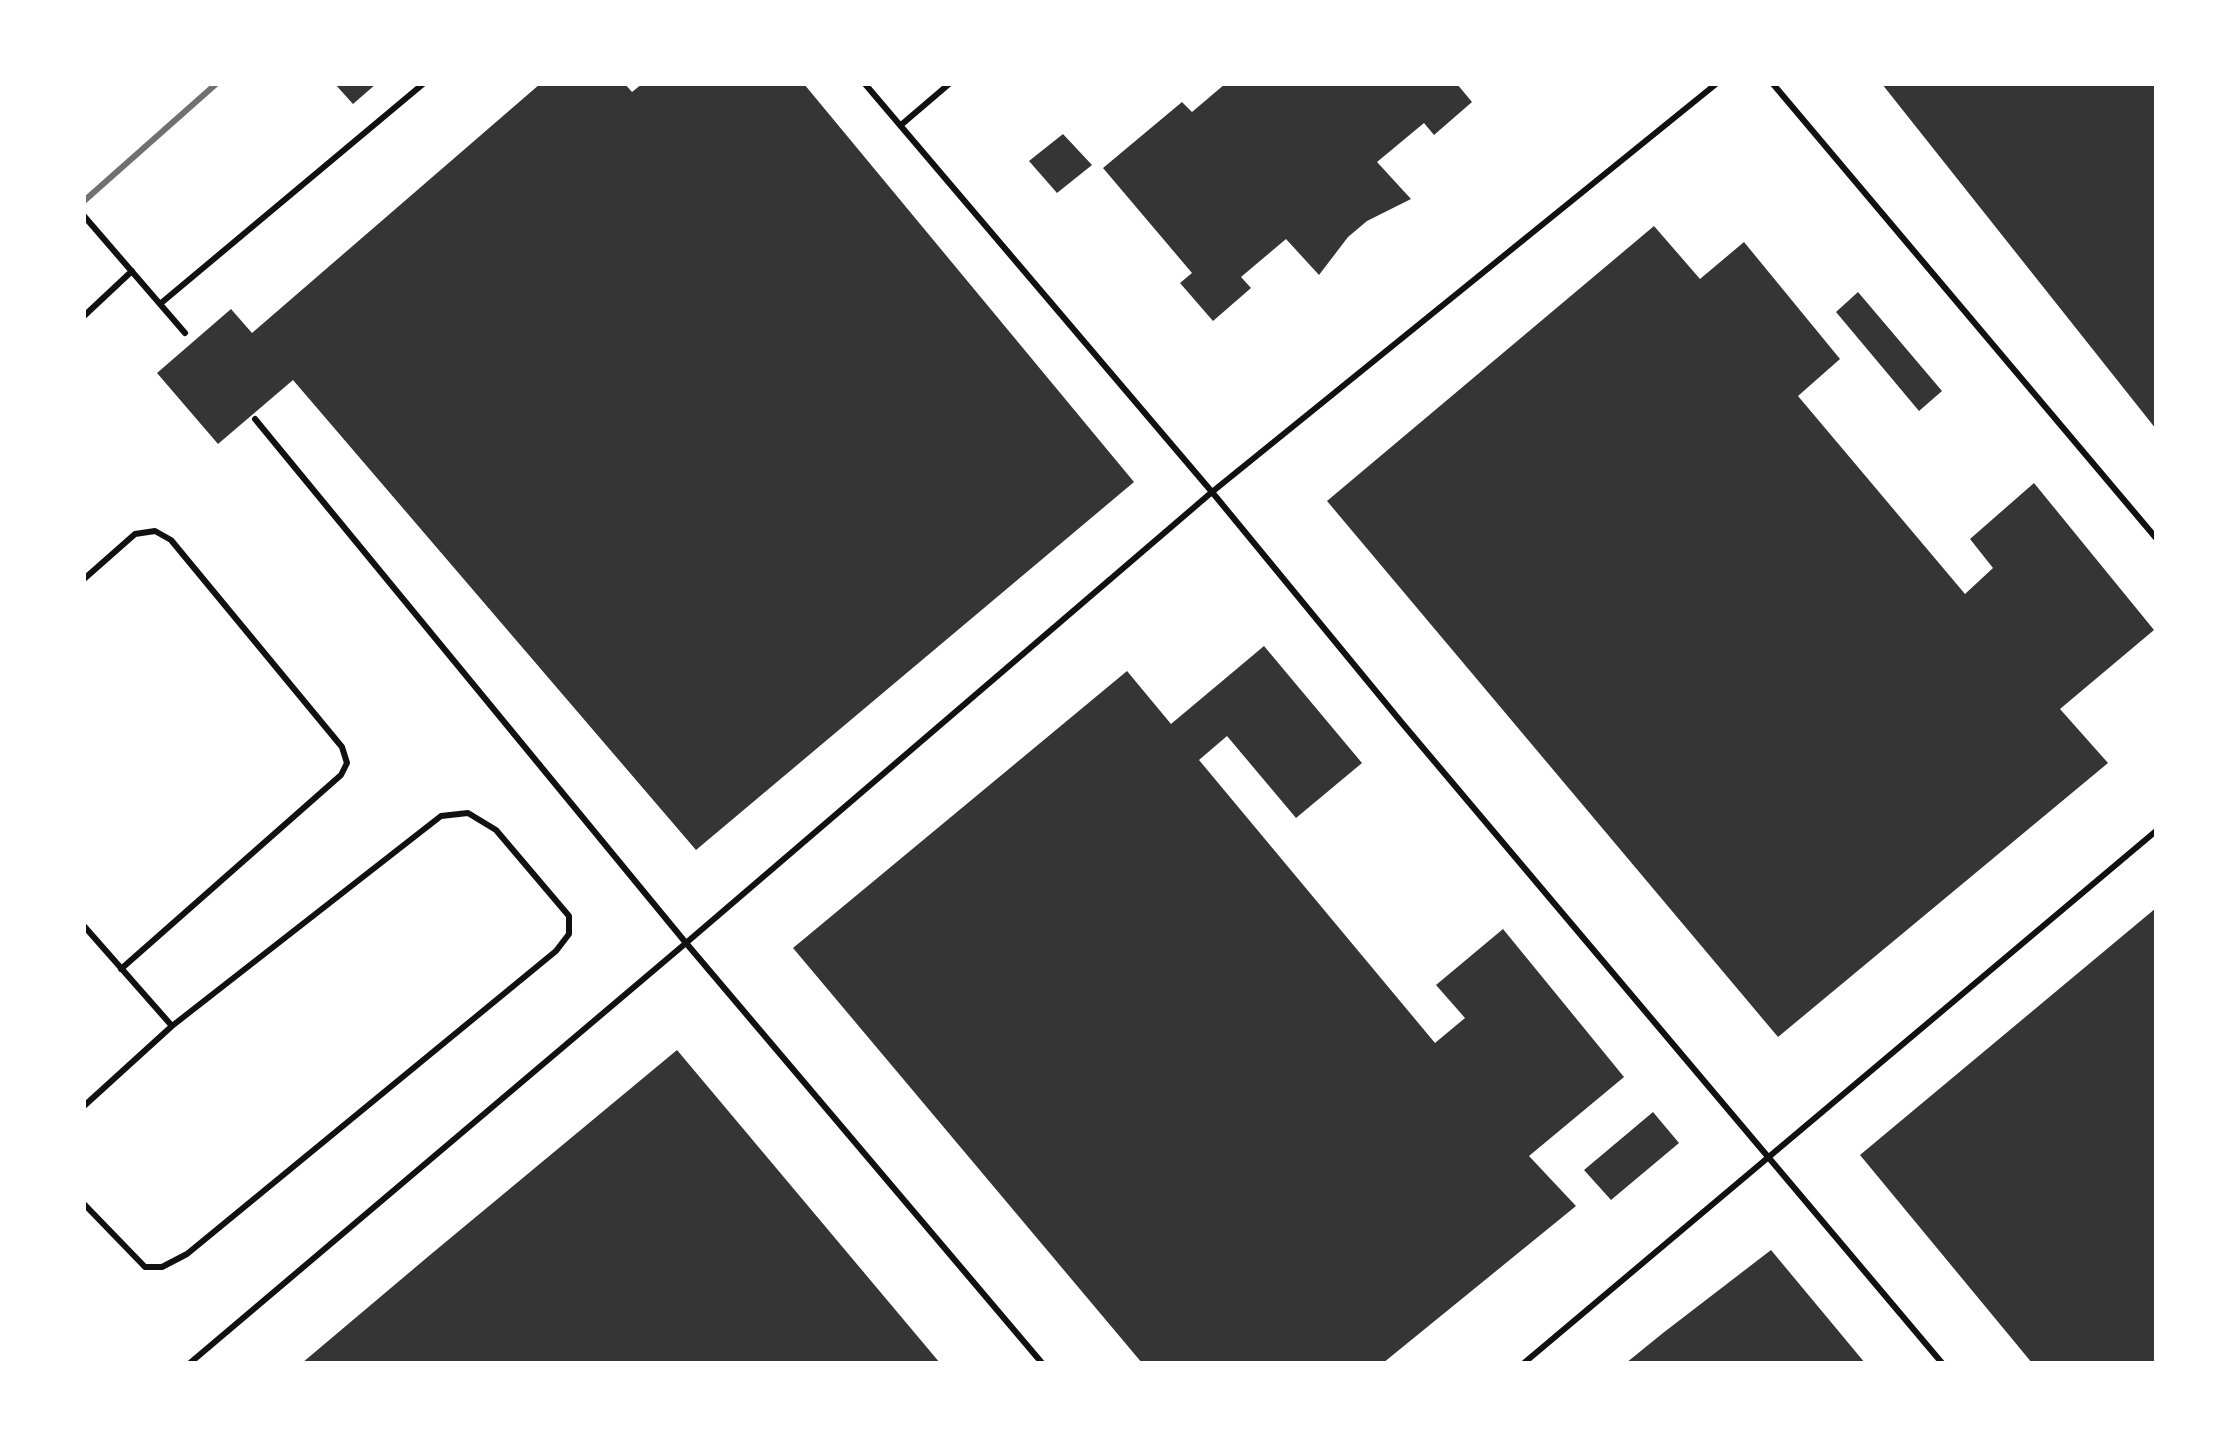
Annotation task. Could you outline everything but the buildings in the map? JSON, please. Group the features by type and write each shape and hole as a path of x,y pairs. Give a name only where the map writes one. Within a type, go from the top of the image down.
{"lane":[{"path":"160,304 423,84"},
{"path":"865,84 1212,492 1402,723 1942,1363"},
{"path":"901,125 949,84"},
{"path":"190,1363 1212,492 1716,84"},
{"path":"1773,84 2156,538"},
{"path":"84,216 185,333"},
{"path":"84,316 132,271"},
{"path":"255,419 686,943 1042,1363"},
{"path":"84,579 135,534 155,531 171,540 342,747 347,763 341,775 121,969"},
{"path":"84,1106 172,1026 441,816 468,813 496,830 569,916 569,934 556,951 187,1254 162,1267 145,1267 84,1204"},
{"path":"1524,1363 2156,831"},
{"path":"84,926 172,1026"}],"railway":[{"path":"84,201 216,84"}]}
